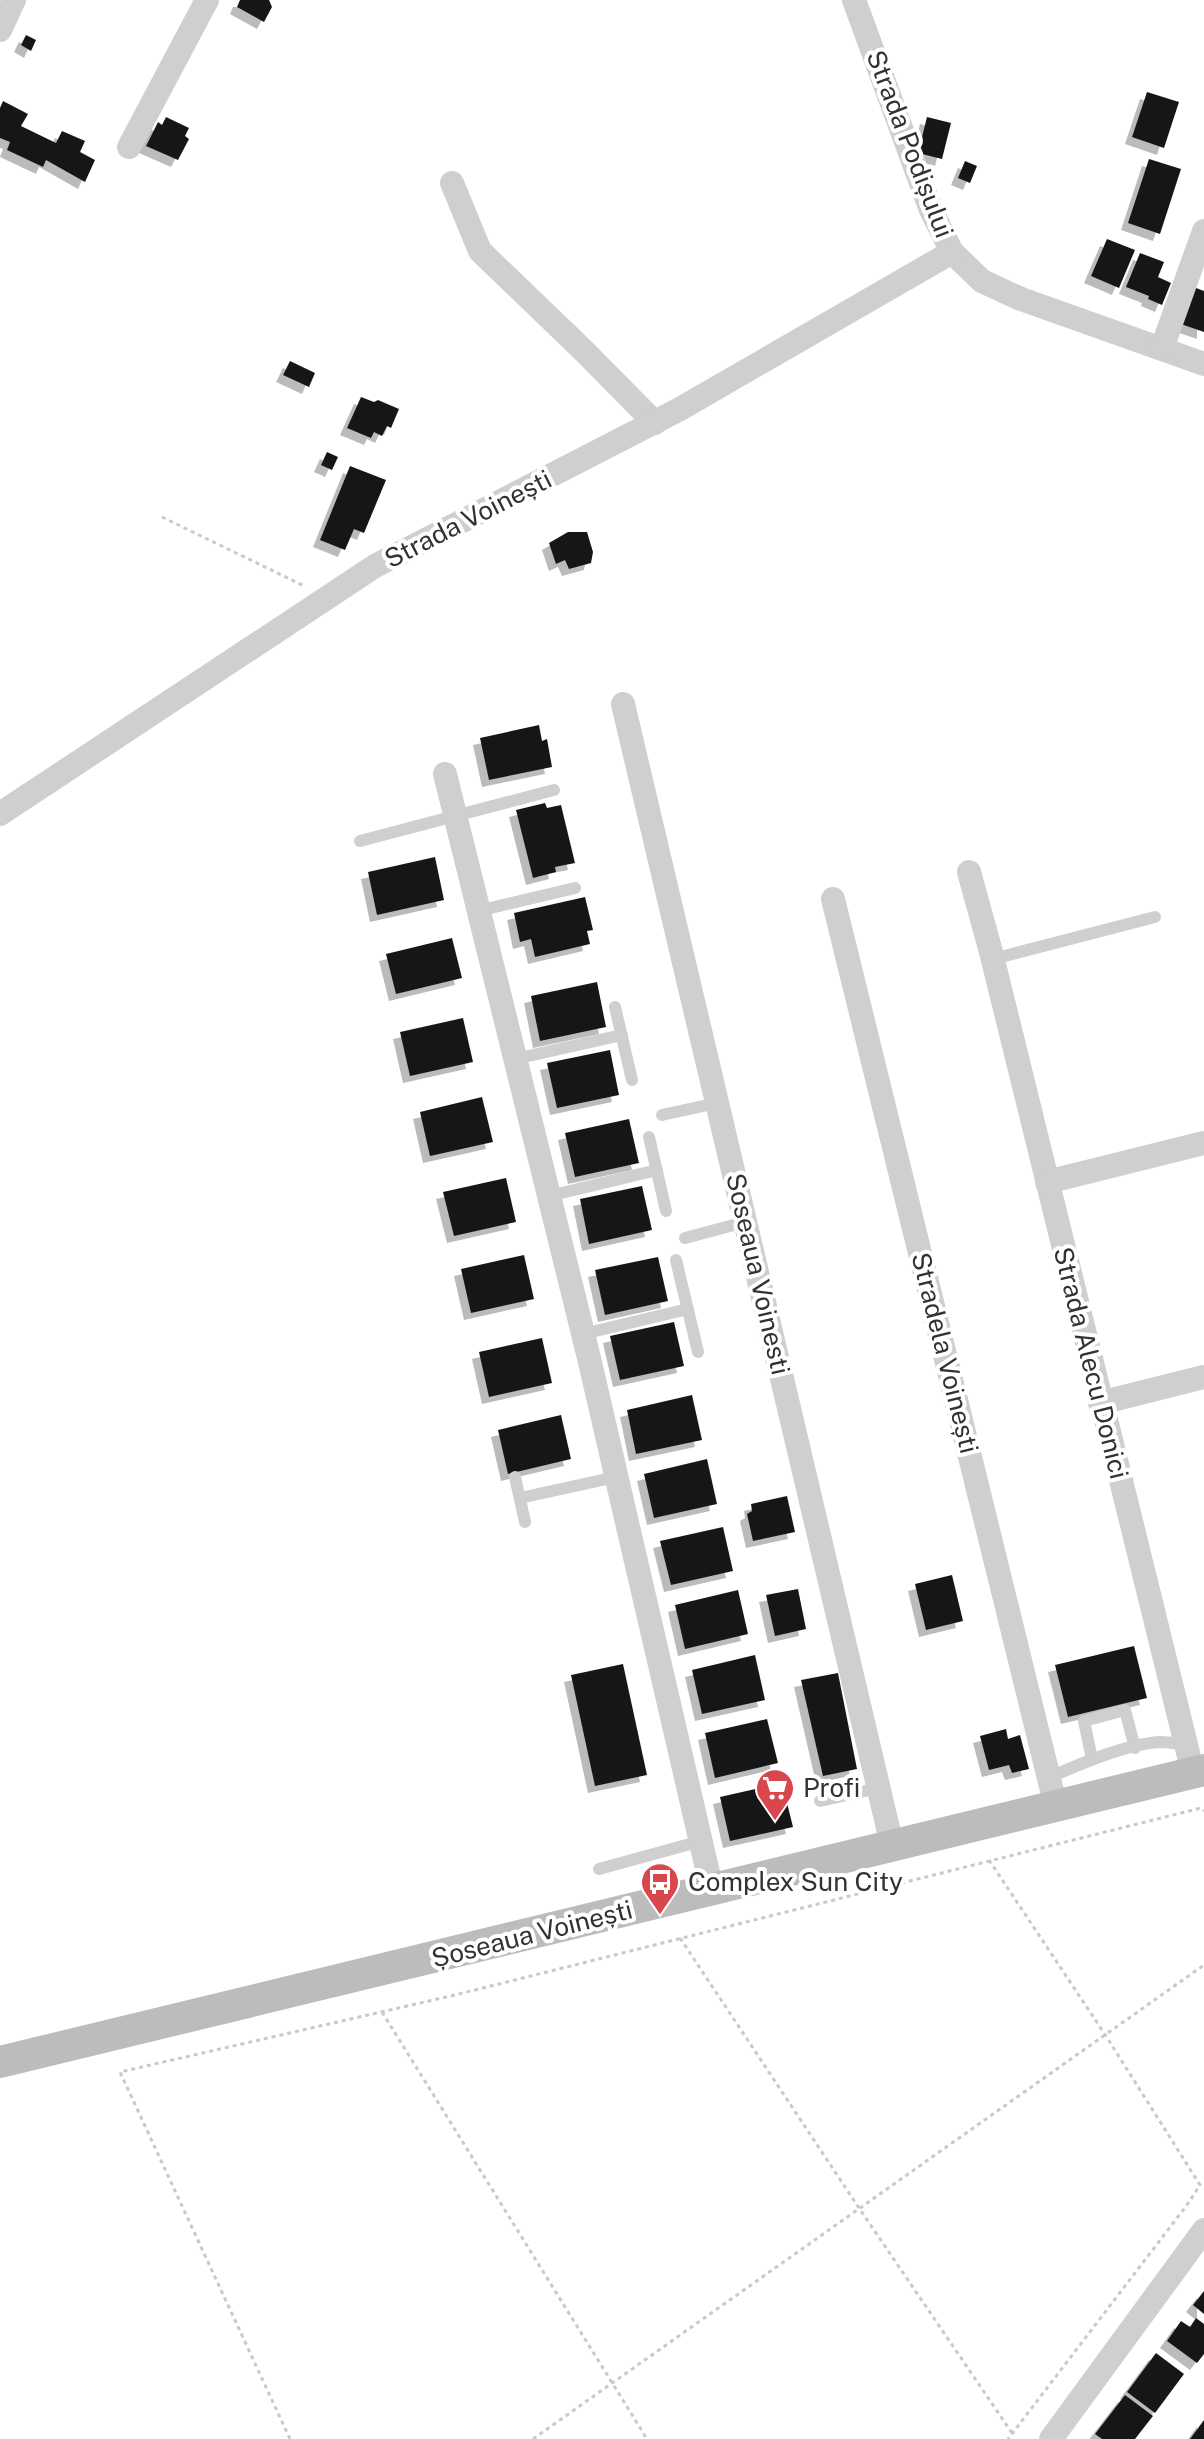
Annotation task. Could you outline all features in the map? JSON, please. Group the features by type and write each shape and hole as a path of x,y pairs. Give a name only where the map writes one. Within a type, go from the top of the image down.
{"main road":[{"name":"Șoseaua Voinești","path":"0,2062 892,1845 1052,1792 1194,1763"}],"street":[{"path":"0,30 14,0"},
{"path":"129,147 207,0"},
{"name":"Strada Podișului","path":"854,0 931,210 952,252 982,281 1021,299 1204,364"},
{"path":"452,183 480,251 655,423"},
{"path":"1162,348 1204,231"},
{"name":"Strada Voinești","path":"0,814 375,566 655,423 952,252"},
{"name":"Soseaua Voinesti","path":"623,704 892,1845"},
{"path":"445,774 583,1334 712,1890"},
{"name":"Strada Alecu Donici","path":"969,872 992,955 1100,1403 1194,1763"},
{"name":"Stradela Voinești","path":"833,899 1052,1792"},
{"path":"1047,1182 1204,1143"},
{"path":"1100,1403 1204,1377"},
{"path":"1051,2439 1204,2230"}],"lane":[{"path":"360,841 554,790"},
{"path":"478,911 575,888"},
{"path":"992,955 1155,917"},
{"path":"615,1007 632,1080"},
{"path":"515,1059 622,1035"},
{"path":"662,1115 717,1103"},
{"path":"649,1137 666,1211"},
{"path":"549,1196 657,1170"},
{"path":"685,1238 745,1222"},
{"path":"676,1260 698,1352"},
{"path":"583,1334 688,1309"},
{"path":"515,1477 525,1522"},
{"path":"520,1498 616,1477"},
{"path":"1092,1759 1084,1721 1125,1710 1135,1748"},
{"path":"1052,1792 1092,1759 1160,1742 1194,1763"},
{"path":"820,1801 879,1788"},
{"path":"599,1869 701,1841"}],"path":[{"path":"162,517 329,598"},
{"path":"290,2439 120,2072 382,2012 1201,1808 1204,1811"},
{"path":"989,1860 1200,2185 1179,2217 1008,2439"},
{"path":"680,1938 1012,2433"},
{"path":"533,2439 1204,1965"},
{"path":"382,2012 647,2439"}],"building":[{"path":"240,0 269,0 272,7 264,22 237,7"},
{"path":"26,35 36,40 31,51 21,45"},
{"path":"1147,92 1179,102 1164,148 1132,137"},
{"path":"3,101 28,114 21,126 56,143 62,131 85,141 80,152 95,160 85,182 46,160 43,167 7,150 10,142 0,138 0,108"},
{"path":"166,117 189,128 185,136 189,139 178,160 146,146 158,122 162,125"},
{"path":"927,117 951,123 942,159 918,153"},
{"path":"1149,159 1181,169 1160,234 1128,223"},
{"path":"965,161 977,166 970,183 958,178"},
{"path":"1107,239 1135,250 1119,288 1091,276"},
{"path":"1140,253 1164,262 1158,277 1171,283 1162,305 1126,287"},
{"path":"1188,285 1204,291 1204,332 1175,322"},
{"path":"290,361 315,373 309,387 283,375"},
{"path":"361,397 399,409 391,428 387,426 382,436 374,432 371,438 347,428"},
{"path":"327,452 338,457 332,470 321,465"},
{"path":"350,466 386,480 364,533 354,529 345,550 320,540"},
{"path":"568,532 587,532 593,552 591,563 569,569 565,560 556,564 549,543"},
{"path":"539,725 542,741 547,739 552,767 489,780 480,738"},
{"path":"545,803 547,808 561,805 575,863 555,867 556,872 533,878 516,810"},
{"path":"435,857 444,900 377,915 368,872"},
{"path":"585,897 593,930 587,931 590,944 535,957 531,939 520,942 514,913"},
{"path":"452,938 462,978 396,994 386,954"},
{"path":"597,982 606,1027 540,1041 531,996"},
{"path":"463,1018 473,1062 410,1076 400,1032"},
{"path":"610,1050 619,1095 557,1108 547,1063"},
{"path":"482,1097 493,1142 430,1156 420,1112"},
{"path":"629,1119 639,1163 575,1177 565,1133"},
{"path":"506,1178 516,1222 454,1236 443,1192"},
{"path":"642,1186 652,1230 589,1244 580,1199"},
{"path":"524,1255 534,1299 471,1313 461,1269"},
{"path":"658,1257 668,1301 605,1315 595,1270"},
{"path":"674,1322 684,1366 620,1380 610,1336"},
{"path":"542,1338 552,1383 489,1397 479,1352"},
{"path":"692,1395 702,1440 636,1454 627,1410"},
{"path":"561,1415 571,1459 508,1474 498,1430"},
{"path":"707,1459 717,1504 654,1518 644,1474"},
{"path":"787,1496 795,1532 753,1541 747,1514 752,1511 751,1504"},
{"path":"723,1527 733,1571 671,1585 660,1541"},
{"path":"952,1575 963,1621 926,1630 915,1584"},
{"path":"798,1589 806,1629 775,1636 766,1595"},
{"path":"738,1590 748,1634 685,1649 675,1605"},
{"path":"1134,1646 1147,1698 1068,1717 1055,1665"},
{"path":"755,1655 765,1700 702,1714 692,1670"},
{"path":"623,1664 647,1775 595,1786 571,1675"},
{"path":"838,1673 857,1769 823,1776 801,1680"},
{"path":"767,1719 778,1763 715,1778 705,1733"},
{"path":"1006,1729 1008,1739 1020,1735 1029,1769 1012,1773 1009,1765 989,1770 980,1736"},
{"path":"782,1783 793,1827 730,1841 720,1797"},
{"path":"1204,2291 1204,2314 1193,2305"},
{"path":"1196,2318 1204,2324 1204,2354 1197,2363 1167,2341 1181,2321 1190,2327"},
{"path":"1156,2353 1184,2374 1155,2413 1127,2392"},
{"path":"1125,2395 1153,2416 1135,2439 1102,2439 1095,2434"},
{"path":"1204,2420 1204,2439 1190,2439"}],"place":[{"name":"Profi","path":"775,1822"},
{"name":"Complex Sun City","path":"660,1916"}]}
